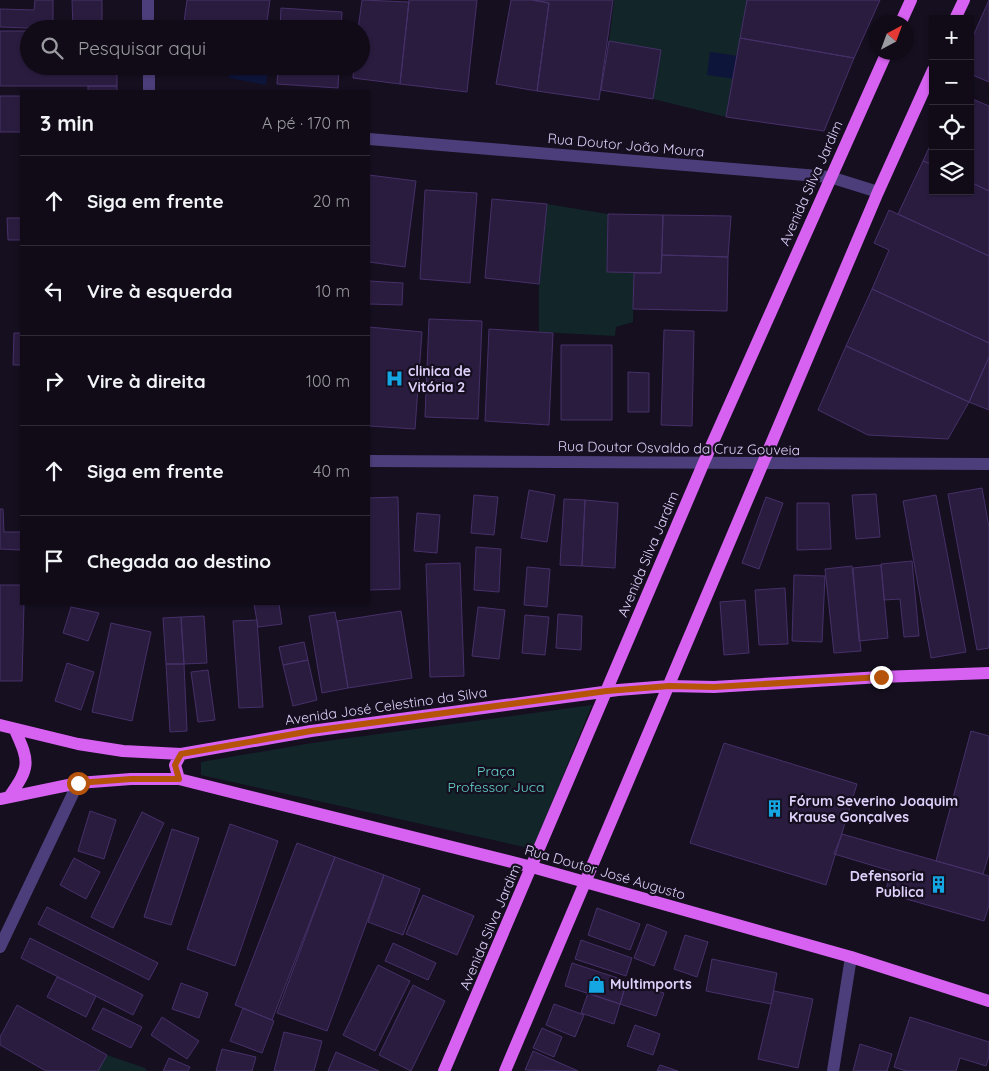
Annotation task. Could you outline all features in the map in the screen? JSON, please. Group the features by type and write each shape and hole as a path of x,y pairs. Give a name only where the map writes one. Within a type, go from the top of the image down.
{"main road":[{"path":"904,15 911,0"},
{"path":"957,15 964,0"},
{"name":"Avenida Silva Jardim","path":"444,1071 704,462 883,60"},
{"path":"505,1071 878,192 929,79"},
{"name":"Avenida José Celestino da Silva","path":"0,725 78,744 123,751 181,754 311,731 607,691 669,686 714,687 989,673"},
{"path":"5,798 23,777 26,760 15,730"},
{"path":"179,779 175,765 181,754"},
{"name":"Rua Doutor José Augusto","path":"78,783 131,779 179,779 585,881 851,957 989,1001"},
{"path":"5,798 78,783"}],"street":[{"path":"148,0 148,20"},
{"path":"149,75 149,90"},
{"name":"Rua Doutor João Moura","path":"370,139 830,177 878,192"},
{"name":"Rua Doutor Osvaldo da Cruz Gouveia","path":"370,460 989,464"},
{"path":"0,948 78,783"},
{"path":"833,1071 851,957"}],"green space":[{"path":"614,0 747,0 726,117 653,99 661,50 609,41"},
{"path":"547,204 608,214 607,271 634,273 633,322 616,327 615,336 539,332 539,284"},
{"name":"Praça Professor Juca","path":"592,705 533,849 201,775 201,762 312,743"},
{"path":"107,1055 145,1068 147,1071 97,1071"}],"water":[{"path":"710,52 753,58 750,81 707,75"},
{"path":"230,75 268,75 266,85 229,78"}],"building":[{"path":"35,0 53,0 53,20 20,20 20,28 0,27 0,9 34,10"},
{"path":"72,0 102,0 102,20 73,20"},
{"path":"187,0 270,0 267,20 184,20"},
{"path":"362,0 409,2 400,84 353,78 353,75 370,75 370,20 359,20"},
{"path":"409,0 477,0 467,92 400,84"},
{"path":"511,0 531,0 549,3 537,91 496,84"},
{"path":"534,0 613,0 599,100 537,91 549,3"},
{"path":"747,0 880,0 873,15 869,15 869,25 854,58 740,38"},
{"path":"989,0 989,82 974,76 974,34"},
{"path":"281,8 342,12 342,20 280,20"},
{"path":"0,31 20,31 20,75 117,75 117,86 0,86"},
{"path":"740,38 854,58 824,131 726,117"},
{"path":"609,41 661,50 653,99 601,90"},
{"path":"278,75 339,75 338,88 277,84"},
{"path":"88,86 117,86 117,90 88,90"},
{"path":"0,96 20,96 20,132 0,132"},
{"path":"974,100 989,106 989,191 974,184"},
{"path":"929,148 929,163 923,161"},
{"path":"923,161 929,163 929,195 974,195 974,184 989,191 989,256 898,214"},
{"path":"370,175 416,181 405,267 370,262"},
{"path":"425,190 477,193 470,283 420,279"},
{"path":"492,199 547,204 539,284 485,278"},
{"path":"889,210 989,256 989,343 872,289 889,250 874,243"},
{"path":"608,214 663,215 661,273 607,272"},
{"path":"663,215 731,216 728,257 662,255"},
{"path":"7,218 20,218 20,240 8,240"},
{"path":"662,255 728,257 727,311 633,309 634,273 661,273"},
{"path":"370,281 403,283 402,305 370,304"},
{"path":"872,289 989,343 989,357 969,402 846,346"},
{"path":"429,319 482,321 478,419 425,417"},
{"name":"clinica de Vitória 2","path":"370,327 422,332 415,429 370,426"},
{"path":"489,329 553,333 549,425 485,421"},
{"path":"664,330 694,331 692,426 661,425"},
{"path":"14,333 20,333 20,365 13,365"},
{"path":"561,345 612,345 612,420 561,420"},
{"path":"846,346 969,402 948,439 868,435 818,410"},
{"path":"989,357 989,410 969,402"},
{"path":"628,372 649,373 649,412 628,412"},
{"path":"982,488 989,527 989,648 977,650 948,494"},
{"path":"529,490 555,495 547,542 521,538"},
{"path":"876,494 880,537 856,539 852,495"},
{"path":"474,495 498,497 494,535 471,533"},
{"path":"936,495 966,652 931,658 903,501"},
{"path":"398,497 400,589 370,590 370,498"},
{"path":"766,497 783,503 759,569 742,563"},
{"path":"564,499 585,500 582,566 560,565"},
{"path":"585,500 618,503 615,568 582,566"},
{"path":"797,503 829,503 831,549 797,550"},
{"path":"0,509 3,509 4,532 20,532 20,550 0,549"},
{"path":"417,513 440,515 437,553 414,551"},
{"path":"476,547 501,549 499,592 474,590"},
{"path":"912,561 919,636 904,637 900,599 884,600 881,564"},
{"path":"460,563 464,676 430,677 426,564"},
{"path":"881,565 888,638 859,641 853,568"},
{"path":"852,566 861,651 834,653 825,569"},
{"path":"527,567 550,569 547,607 524,605"},
{"path":"794,575 825,576 822,642 792,641"},
{"path":"0,585 20,585 20,605 24,605 22,681 0,681"},
{"path":"785,588 788,644 759,645 755,590"},
{"path":"745,600 749,653 724,655 720,602"},
{"path":"254,605 279,605 282,624 258,627"},
{"path":"71,607 99,613 88,641 63,633"},
{"path":"478,607 505,610 499,659 472,656"},
{"path":"401,611 412,678 348,688 337,621"},
{"path":"335,612 348,688 322,693 309,616"},
{"path":"558,614 582,616 581,650 556,648"},
{"path":"525,615 549,617 545,655 522,653"},
{"path":"204,616 207,663 184,664 181,617"},
{"path":"181,617 184,664 166,664 163,618"},
{"path":"257,620 263,707 239,708 233,621"},
{"path":"111,623 151,632 132,721 92,712"},
{"path":"304,642 308,660 283,665 279,647"},
{"path":"308,660 317,700 293,706 283,665"},
{"path":"67,663 94,672 81,710 55,701"},
{"path":"166,664 184,664 187,731 170,732"},
{"path":"208,670 215,720 198,722 191,672"},
{"path":"971,731 989,736 989,854 983,874 936,861"},
{"name":"Fórum Severino Joaquim Krause Gonçalves","path":"724,743 857,784 826,885 690,843"},
{"path":"90,811 116,820 104,859 78,851"},
{"path":"142,812 164,823 113,928 91,917"},
{"path":"230,824 278,841 235,966 187,949"},
{"path":"172,829 199,838 171,925 144,917"},
{"name":"Defensoria Publica","path":"842,834 989,876 989,905 984,921 885,893 891,871 834,854"},
{"path":"297,843 335,857 272,1020 235,1005"},
{"path":"335,857 384,875 327,1031 277,1013"},
{"path":"74,858 100,872 86,899 60,885"},
{"path":"384,875 420,889 403,935 368,922"},
{"path":"423,895 474,916 457,955 406,934"},
{"path":"47,907 158,963 149,980 38,924"},
{"path":"597,908 640,924 630,950 588,935"},
{"path":"647,924 667,932 654,966 634,958"},
{"path":"685,935 708,942 697,977 674,969"},
{"path":"30,938 143,995 133,1015 21,958"},
{"path":"581,940 632,958 626,976 575,959"},
{"path":"393,943 436,963 428,980 385,961"},
{"path":"712,959 777,973 771,1004 706,991"},
{"name":"Multimports","path":"572,963 627,981 620,1004 565,986"},
{"path":"378,965 410,981 375,1051 343,1035"},
{"path":"57,977 96,996 86,1017 47,997"},
{"path":"627,981 664,993 656,1016 620,1004"},
{"path":"181,983 208,993 199,1018 172,1009"},
{"path":"413,985 445,1001 411,1071 379,1055"},
{"path":"774,991 813,999 798,1068 758,1059"},
{"path":"588,993 620,1004 614,1024 581,1013"},
{"path":"554,1004 584,1015 575,1037 546,1025"},
{"path":"17,1005 107,1055 98,1071 46,1071 0,1045 0,1037"},
{"path":"103,1008 142,1027 131,1048 92,1029"},
{"path":"243,1008 274,1021 262,1053 230,1041"},
{"path":"162,1017 199,1041 187,1059 151,1035"},
{"path":"910,1017 989,1042 989,1056 986,1066 960,1058 956,1071 906,1071 894,1067"},
{"path":"635,1025 660,1034 653,1055 627,1046"},
{"path":"542,1028 562,1037 554,1057 533,1048"},
{"path":"284,1032 322,1041 314,1071 274,1071"},
{"path":"860,1044 892,1054 887,1071 853,1071"},
{"path":"222,1049 256,1057 252,1071 216,1071"},
{"path":"533,1051 578,1071 525,1070"},
{"path":"336,1052 379,1071 328,1071"},
{"path":"169,1058 190,1067 188,1071 163,1071"},
{"path":"660,1065 678,1071 657,1071"}],"place":[{"name":"clinica de Vitória 2","path":"394,379"},
{"name":"Fórum Severino Joaquim Krause Gonçalves","path":"775,809"},
{"name":"Defensoria Publica","path":"938,884"},
{"name":"Multimports","path":"596,984"}],"route":[{"path":"78,783 131,779 179,779 175,765 181,754 311,731 607,691 669,686 714,687 881,677"}]}
